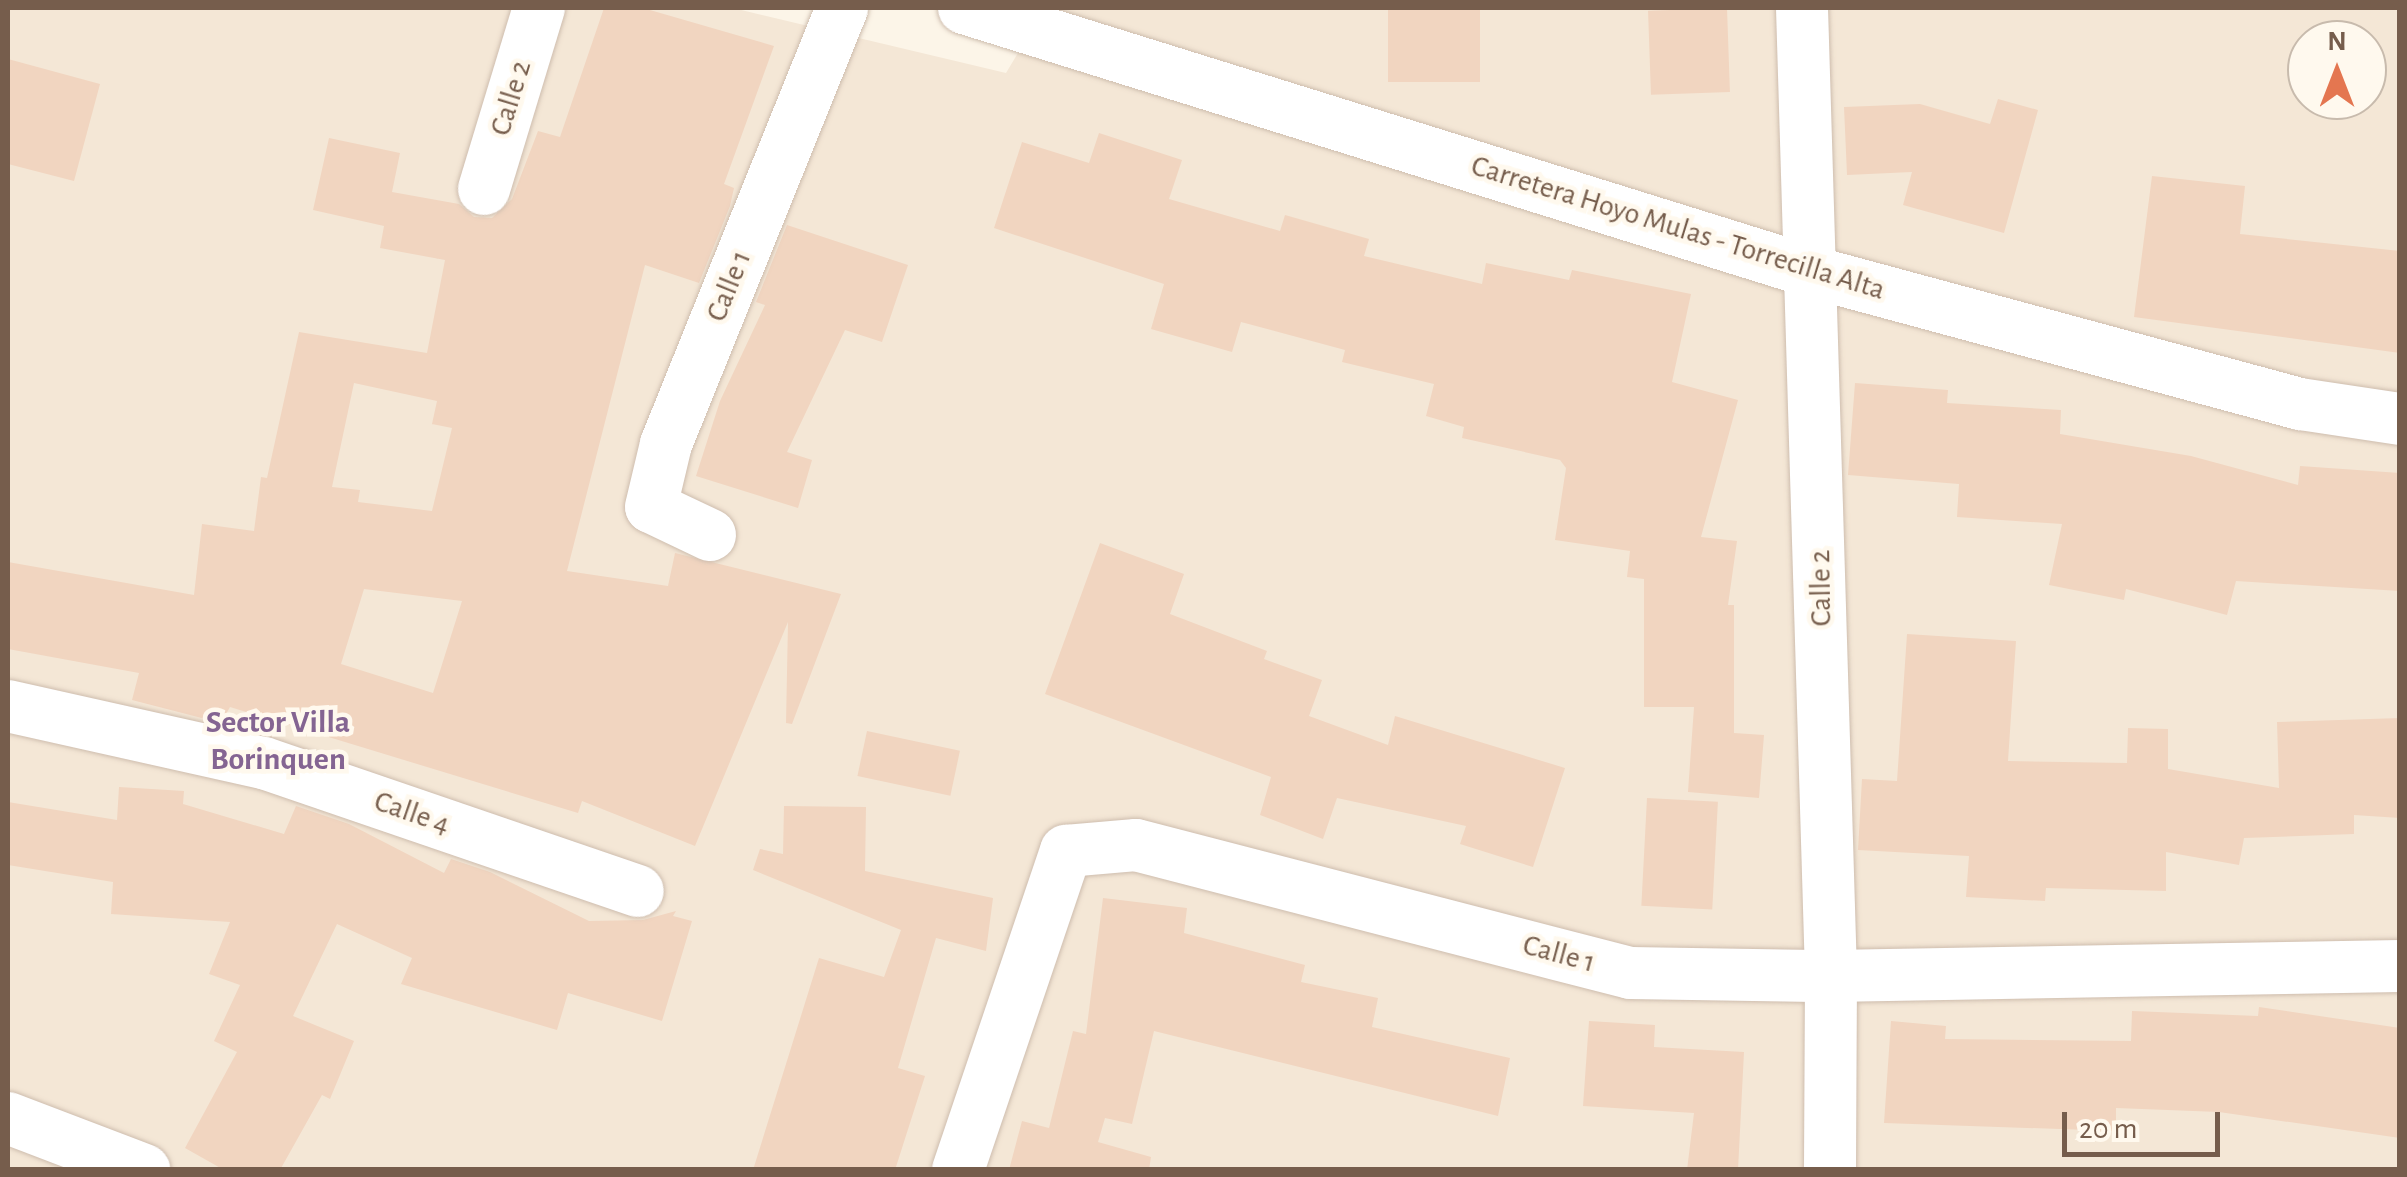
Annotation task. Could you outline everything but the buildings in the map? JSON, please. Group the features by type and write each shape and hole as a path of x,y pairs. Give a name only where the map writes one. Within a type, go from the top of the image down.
{"street":[{"name":"Calle 2","path":"484,190 539,8"},
{"name":"Calle 1","path":"710,535 651,507 666,444 842,8"},
{"name":"Carretera Hoyo Mulas - Torrecilla Alta","path":"964,8 1812,272 2300,404 2400,419"},
{"name":"Calle 2","path":"1802,8 1830,976 1830,1170"},
{"name":"Calle 4","path":"8,706 264,763 638,892"},
{"name":"Calle 1","path":"958,1170 1066,851 1136,845 1630,973 1830,976 2400,966"},
{"path":"8,1118 144,1170"}],"shaded area":[{"path":"8,8 733,8 1006,73 1045,8 2399,8 2399,1169 8,1169"}],"district":[{"name":"Sector Villa Borinquen","path":"278,742"}]}
